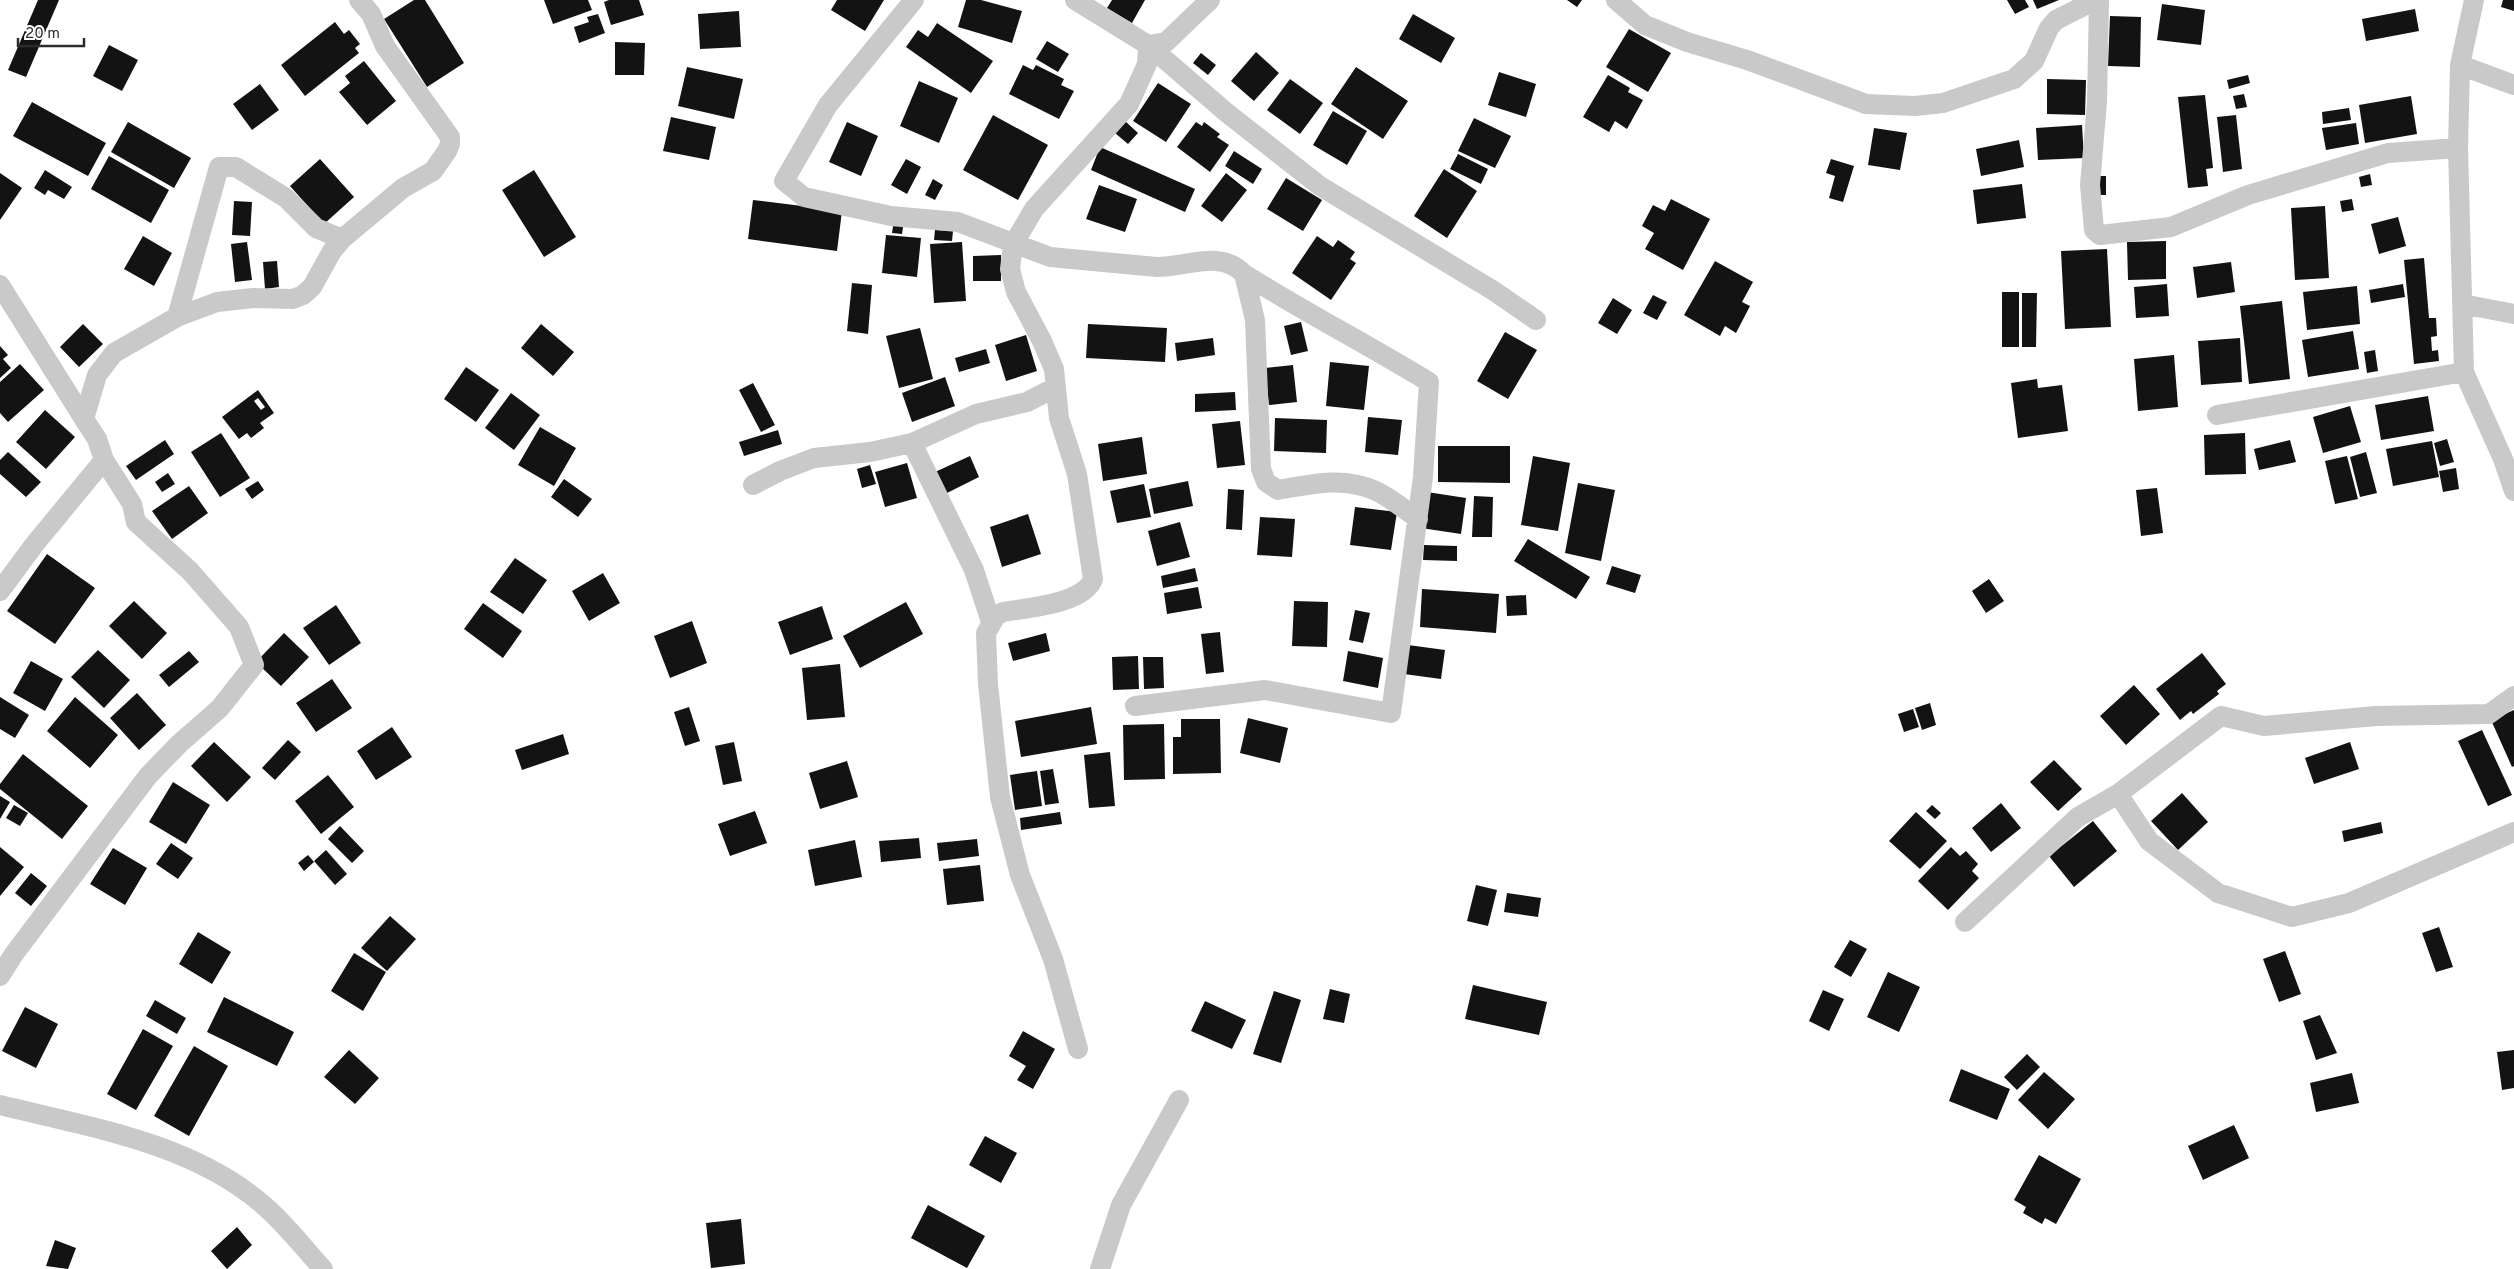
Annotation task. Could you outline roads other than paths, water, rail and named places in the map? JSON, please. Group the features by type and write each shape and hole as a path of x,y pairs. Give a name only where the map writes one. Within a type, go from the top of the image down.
{"street":[{"path":"84,419 97,375 114,353 177,317 217,302 253,298 283,300 298,297 312,287 332,251 342,239 403,188 433,170 450,144 450,137 385,46 371,14 359,0"},
{"path":"914,0 828,105 784,181 804,197 891,216 958,222 1013,245 1050,257 1158,267 1173,267 1201,261 1222,261 1236,265 1244,274 1308,314 1429,382 1418,519 1391,713 1265,690 1135,706"},
{"path":"1075,0 1148,45 1227,112 1320,186 1494,291 1536,320"},
{"path":"1148,45 1166,42 1210,0"},
{"path":"1616,0 1646,25 1687,42 1747,60 1866,104 1915,106 1943,103 2014,80 2034,61 2049,28 2056,20 2097,0 2097,102 2090,185 2094,230 2100,235 2171,227 2248,195 2388,153 2458,148"},
{"path":"2474,0 2460,64 2458,148 2464,372 2503,459 2514,491"},
{"path":"1078,1049 1053,959 1020,875 1000,797 988,684 986,633 991,622 1002,612 1058,603 1088,588 1093,579 1077,474 1059,418 1054,369 1042,341 1016,292 1010,269 1013,245 1034,209 1053,185 1129,104 1147,64 1148,45"},
{"path":"2460,64 2514,85"},
{"path":"177,317 219,167 236,167 286,198 316,228 342,239"},
{"path":"1244,274 1255,320 1261,469 1266,482 1278,490 1322,481 1356,484 1377,491 1418,519"},
{"path":"0,285 97,439 104,460 132,504 136,522 190,571 239,628 254,665 220,708 179,744 148,776 14,954 0,976"},
{"path":"2462,304 2514,314"},
{"path":"2217,415 2464,372"},
{"path":"753,485 780,471 814,458 870,452 912,443 976,414 1027,402 1056,387"},
{"path":"912,443 974,570 991,622"},
{"path":"0,591 34,545 104,460"},
{"path":"1965,922 2078,817 2118,794 2221,716 2264,726 2376,716 2489,714 2514,696"},
{"path":"2118,794 2149,841 2218,893 2292,917 2349,903 2514,832"},
{"path":"1100,1269 1121,1205 1179,1100"},
{"path":"0,1105 147,1142 205,1167 240,1187 262,1203 323,1269"}]}
